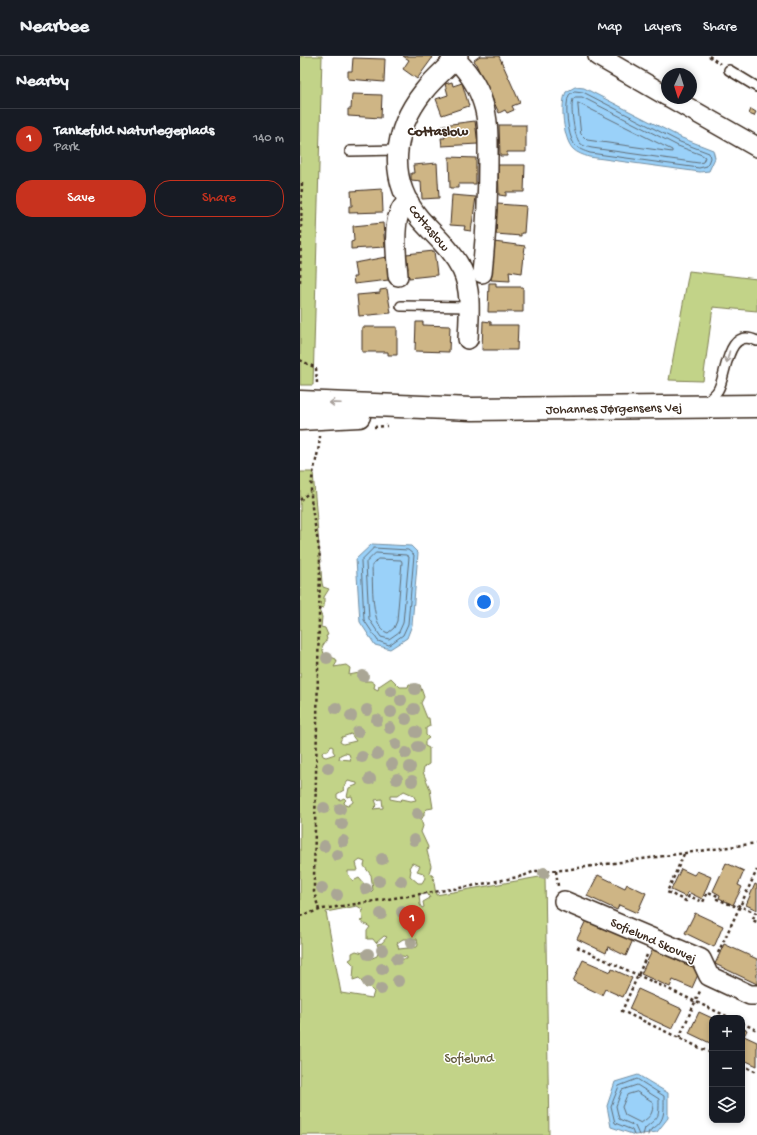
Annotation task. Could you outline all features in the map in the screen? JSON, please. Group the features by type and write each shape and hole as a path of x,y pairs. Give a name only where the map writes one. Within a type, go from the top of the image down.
{"street":[{"path":"598,56 661,93"},
{"name":"Cottaslow","path":"468,339 469,292 463,271 452,254 420,218 409,202 400,182 397,162 399,139 410,111 424,91 455,57 466,71 483,103 488,133 488,214 482,273"},
{"path":"682,104 757,147"},
{"path":"398,276 396,226 402,208 409,202"},
{"name":"Johannes Jørgensens Vej","path":"300,402 472,409"},
{"name":"Johannes Jørgensens Vej","path":"300,419 472,409 757,406"},
{"name":"Sofielund Skovvej","path":"564,901 701,959 709,976 750,995 757,995"}],"lane":[{"path":"729,70 757,87"},
{"path":"350,151 398,150"},
{"path":"401,306 469,307"},
{"path":"700,406 718,391 732,346 738,341 746,339 757,341"}],"path":[{"path":"300,282 302,181"},
{"path":"300,360 316,368 318,385"},
{"path":"318,910 314,892 314,879 320,545 313,513 311,492 319,448 320,431"},
{"path":"300,500 311,492"},
{"path":"300,916 311,914 318,910 472,886 523,876 535,871 556,871 757,843"},
{"path":"684,854 667,892 686,901 689,896 703,902 708,892 718,896 717,899 734,906 735,904 756,914 752,920 757,922"},
{"path":"679,1038 757,870"},
{"path":"556,871 557,879"},
{"path":"655,939 622,1011 709,1052"},
{"path":"577,948 724,1015"},
{"path":"745,1024 757,1030"},
{"path":"745,1066 757,1072"}],"green space":[{"path":"300,56 322,56 313,385 300,385"},
{"path":"689,271 757,279 757,311 713,307 703,381 669,380"},
{"name":"Sofielund","path":"300,472 313,472 322,583 323,587 329,589 324,597 324,607 319,610 322,617 321,627 325,628 328,635 326,636 327,639 322,647 324,654 336,659 337,662 334,667 346,665 350,668 349,675 359,673 363,678 362,681 371,681 375,684 374,688 378,690 379,686 391,678 400,687 408,687 409,684 420,685 424,697 421,703 427,718 429,718 430,726 426,728 426,735 429,738 425,741 425,746 429,748 429,764 424,767 423,772 430,789 433,808 427,809 424,812 421,820 423,826 421,832 428,847 427,851 431,866 429,873 433,876 436,895 545,876 549,1135 300,1135","holes":["351,734 356,741 343,744 340,742 342,737","331,746 333,747 335,754 326,757 323,756 322,753 324,751 328,751","345,753 349,754 351,760 339,759 340,755","348,781 357,783 357,785 349,788 347,797 352,796 353,802 348,806 345,805 344,802 346,800 344,798 340,800 337,798 337,794 344,790 343,788","404,791 413,795 416,800 411,801 402,799 400,801 390,799 390,796 397,796","382,799 383,808 373,809 377,805 375,800","360,860 365,862 364,866 371,875 373,890 371,892 359,878 353,881 348,874 348,871 358,870 356,863","412,863 420,866 417,871 423,873 425,878 422,883 418,883 410,876 411,870 409,868","427,893 430,898 423,902 424,907 422,908 420,905 419,894","357,906 364,910 362,911 363,920 360,921 370,927 367,931 367,939 373,939 376,943 384,936 387,937 382,943 377,944 379,949 377,956 370,959 363,953 356,951 352,953 352,958 349,960 354,965 353,980 359,978 366,988 369,987 374,992 372,998 341,993 326,912","403,939 417,939 417,947 399,949 397,943","397,955 407,957 407,959 401,959 397,963 393,958"]}],"water":[{"path":"575,87 584,88 682,138 713,150 715,158 709,171 700,172 589,157 576,152 567,138 563,113 564,97 566,92"},
{"path":"372,544 411,546 418,553 412,625 407,638 390,649 375,645 360,622 356,559"},
{"path":"638,1075 668,1093 668,1118 657,1132 635,1135 611,1127 607,1106 615,1082"}],"building":[{"path":"403,56 433,57 417,79 403,69 409,60"},
{"path":"480,56 499,56 520,103 512,106 514,110 507,113 505,110 499,113 474,60"},
{"path":"353,58 385,59 384,82 348,79 348,71 352,71"},
{"path":"452,82 453,86 462,83 469,106 442,115 436,99 448,95 445,84"},
{"path":"352,94 382,95 381,118 348,116 348,109 351,109"},
{"path":"751,109 756,112 754,116 749,114"},
{"path":"475,121 478,144 442,146 441,138 445,138 443,125"},
{"path":"499,125 526,125 526,152 507,152 507,156 500,156"},
{"path":"449,157 476,158 476,184 458,184 458,188 450,188"},
{"path":"437,163 439,198 422,199 421,181 411,180 411,173 414,173 413,165"},
{"path":"498,165 525,165 524,192 506,192 506,196 499,195"},
{"path":"382,189 383,212 349,213 349,206 352,206 351,191"},
{"path":"452,195 476,197 471,231 464,230 465,226 450,225"},
{"path":"497,204 526,206 524,233 521,233 521,236 496,234"},
{"path":"383,223 385,247 351,249 351,242 354,241 353,226"},
{"path":"494,242 525,246 522,273 509,271 510,281 491,280"},
{"path":"434,251 437,275 409,278 409,276 405,276 404,269 408,269 406,254"},
{"path":"386,257 389,280 354,284 353,277 356,277 354,263"},
{"path":"489,283 496,283 496,287 523,287 523,312 488,312"},
{"path":"387,289 391,313 359,316 357,295 380,293 380,290"},
{"path":"483,321 491,322 491,325 518,325 517,350 482,350"},
{"path":"416,322 423,322 423,325 450,326 449,352 415,351"},
{"path":"362,327 397,327 397,355 388,355 388,352 362,352"},
{"path":"726,863 744,871 738,885 742,887 733,905 719,898 720,895 713,891"},
{"path":"681,869 694,875 697,871 711,877 702,899 688,892 686,897 671,890"},
{"path":"598,875 625,888 627,884 646,893 637,913 619,905 617,910 587,896"},
{"path":"755,884 757,885 757,910 746,905"},
{"path":"695,913 723,926 714,947 685,933"},
{"path":"587,918 635,935 626,956 608,947 606,953 577,939"},
{"path":"724,944 757,959 757,984 715,964"},
{"path":"653,949 681,962 682,960 701,968 692,988 673,980 670,987 641,974"},
{"path":"583,960 611,972 612,969 632,978 623,997 605,989 602,995 573,981"},
{"path":"638,989 682,1009 672,1029 629,1009"},
{"path":"699,1012 709,1017 709,1043 689,1033"},
{"path":"745,1036 757,1042 757,1066 745,1060"}],"place":[{"name":"Tankefuld Naturlegeplads","path":"412,938"}],"district":[{"name":"Cottaslow","path":"438,130"}]}
